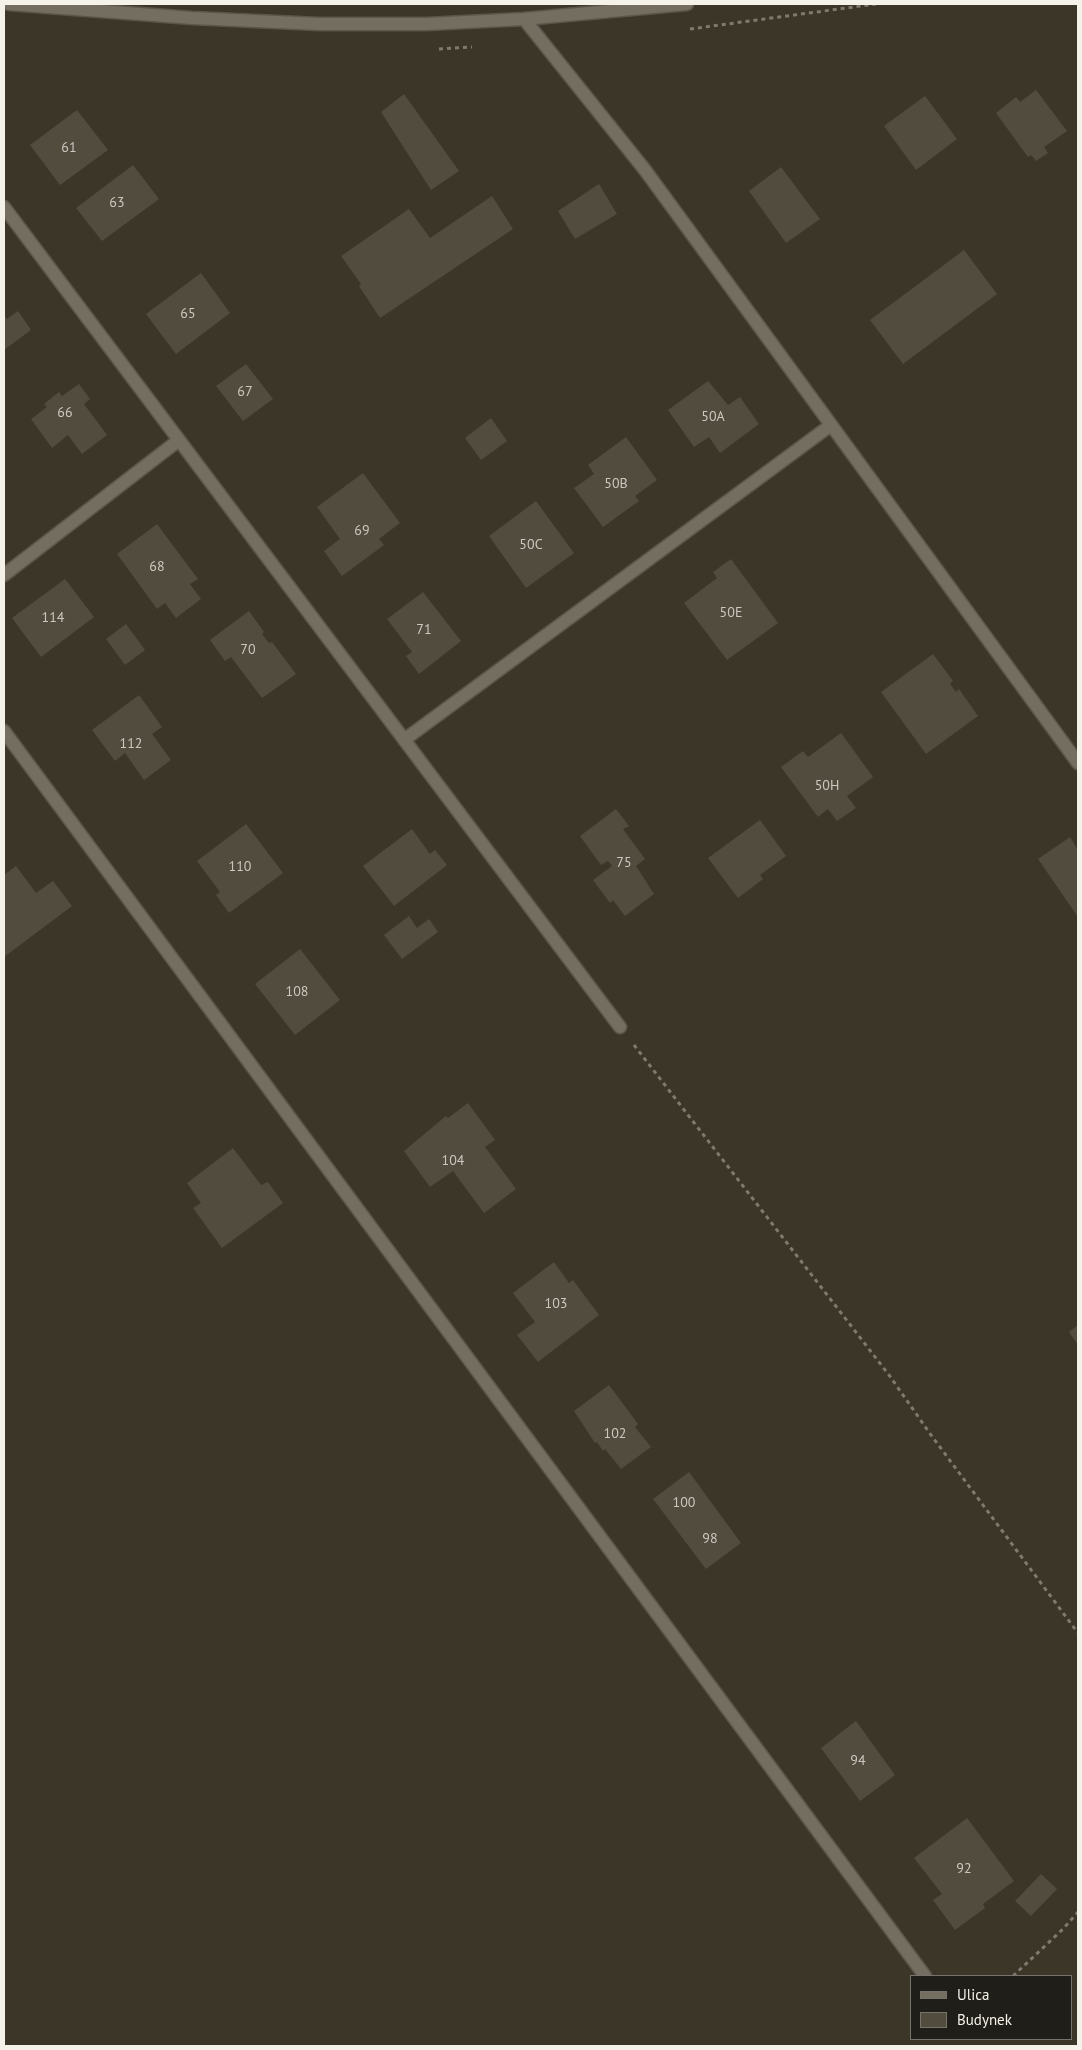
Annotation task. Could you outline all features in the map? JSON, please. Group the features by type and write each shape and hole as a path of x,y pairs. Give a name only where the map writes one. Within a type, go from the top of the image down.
{"street":[{"path":"9,4 192,18 319,24 427,24 524,19 687,4"},
{"path":"524,19 621,139 1078,763"},
{"path":"4,207 620,1027"},
{"path":"404,740 831,425"},
{"path":"4,575 179,440"},
{"path":"4,731 924,1975"}],"path":[{"path":"620,1027 890,1375 930,1436 1078,1633"},
{"path":"1013,1975 1063,1929 1078,1912"}],"building":[{"path":"1036,90 1067,131 1044,147 1048,153 1036,161 1031,155 1028,157 996,113 1016,97 1020,102"},
{"path":"404,94 459,171 431,190 381,112"},
{"path":"925,96 957,139 916,170 884,126"},
{"path":"77,110 108,150 60,185 30,145"},
{"path":"133,165 159,199 102,241 76,208"},
{"path":"781,167 820,219 786,243 749,191"},
{"path":"599,184 617,214 575,239 558,211"},
{"path":"492,196 513,229 380,318 359,286 361,284 341,256 409,209 430,238"},
{"path":"964,250 997,294 903,364 870,320"},
{"path":"201,273 230,313 176,354 146,314"},
{"path":"18,311 31,330 4,350 4,315 7,319"},
{"path":"246,364 273,399 243,421 216,386"},
{"path":"708,381 728,405 740,397 759,424 720,453 709,437 694,447 668,410"},
{"path":"79,384 90,399 84,404 107,435 82,454 68,435 52,448 31,419 47,407 44,404 59,392 62,396"},
{"path":"491,418 507,441 481,460 465,438"},
{"path":"626,437 657,480 635,496 639,501 603,527 574,488 594,474 588,465"},
{"path":"363,473 400,523 379,539 384,545 342,576 324,551 340,539 317,507"},
{"path":"536,501 574,553 526,588 489,536"},
{"path":"157,524 198,579 190,584 201,599 176,618 165,603 157,609 117,554"},
{"path":"731,559 778,623 727,660 684,603 717,578 713,572"},
{"path":"65,579 94,617 41,657 12,618"},
{"path":"423,592 461,641 419,674 406,656 412,652 387,619"},
{"path":"249,611 264,632 262,634 269,643 272,642 296,674 262,698 231,657 225,661 210,640"},
{"path":"126,624 145,650 125,665 106,639"},
{"path":"933,654 953,681 950,684 956,692 959,689 978,716 926,754 881,692"},
{"path":"139,695 162,727 152,734 171,760 144,780 125,753 115,761 92,730"},
{"path":"841,733 873,777 847,796 856,808 837,821 828,809 818,817 781,767 803,751 808,757"},
{"path":"616,809 629,826 623,829 645,859 636,866 654,894 625,916 613,900 610,903 593,880 612,866 608,861 601,865 580,836"},
{"path":"760,820 786,856 760,875 763,879 738,898 708,858"},
{"path":"246,824 283,873 229,913 216,895 220,892 197,861"},
{"path":"412,829 430,854 435,850 447,865 394,906 363,866"},
{"path":"1070,837 1078,850 1078,917 1038,859"},
{"path":"16,866 36,893 53,881 72,906 4,957 4,875"},
{"path":"409,916 417,928 429,919 438,932 402,959 384,935"},
{"path":"300,949 340,1000 295,1035 255,984"},
{"path":"468,1103 495,1140 485,1147 516,1189 484,1213 453,1171 430,1187 404,1151 446,1116 448,1118"},
{"path":"233,1148 261,1185 268,1182 283,1203 222,1248 193,1208 201,1203 187,1183"},
{"path":"554,1262 569,1283 573,1280 599,1315 538,1362 517,1335 535,1322 513,1293"},
{"path":"1078,1325 1078,1345 1069,1332"},
{"path":"609,1385 638,1424 635,1427 651,1447 621,1469 605,1449 603,1451 597,1442 595,1443 574,1411"},
{"path":"689,1472 741,1543 706,1569 653,1499"},
{"path":"856,1721 895,1775 860,1801 821,1748"},
{"path":"967,1818 1014,1881 983,1904 985,1908 955,1930 933,1900 942,1894 914,1858"},
{"path":"1041,1874 1057,1889 1031,1916 1015,1901"}]}
